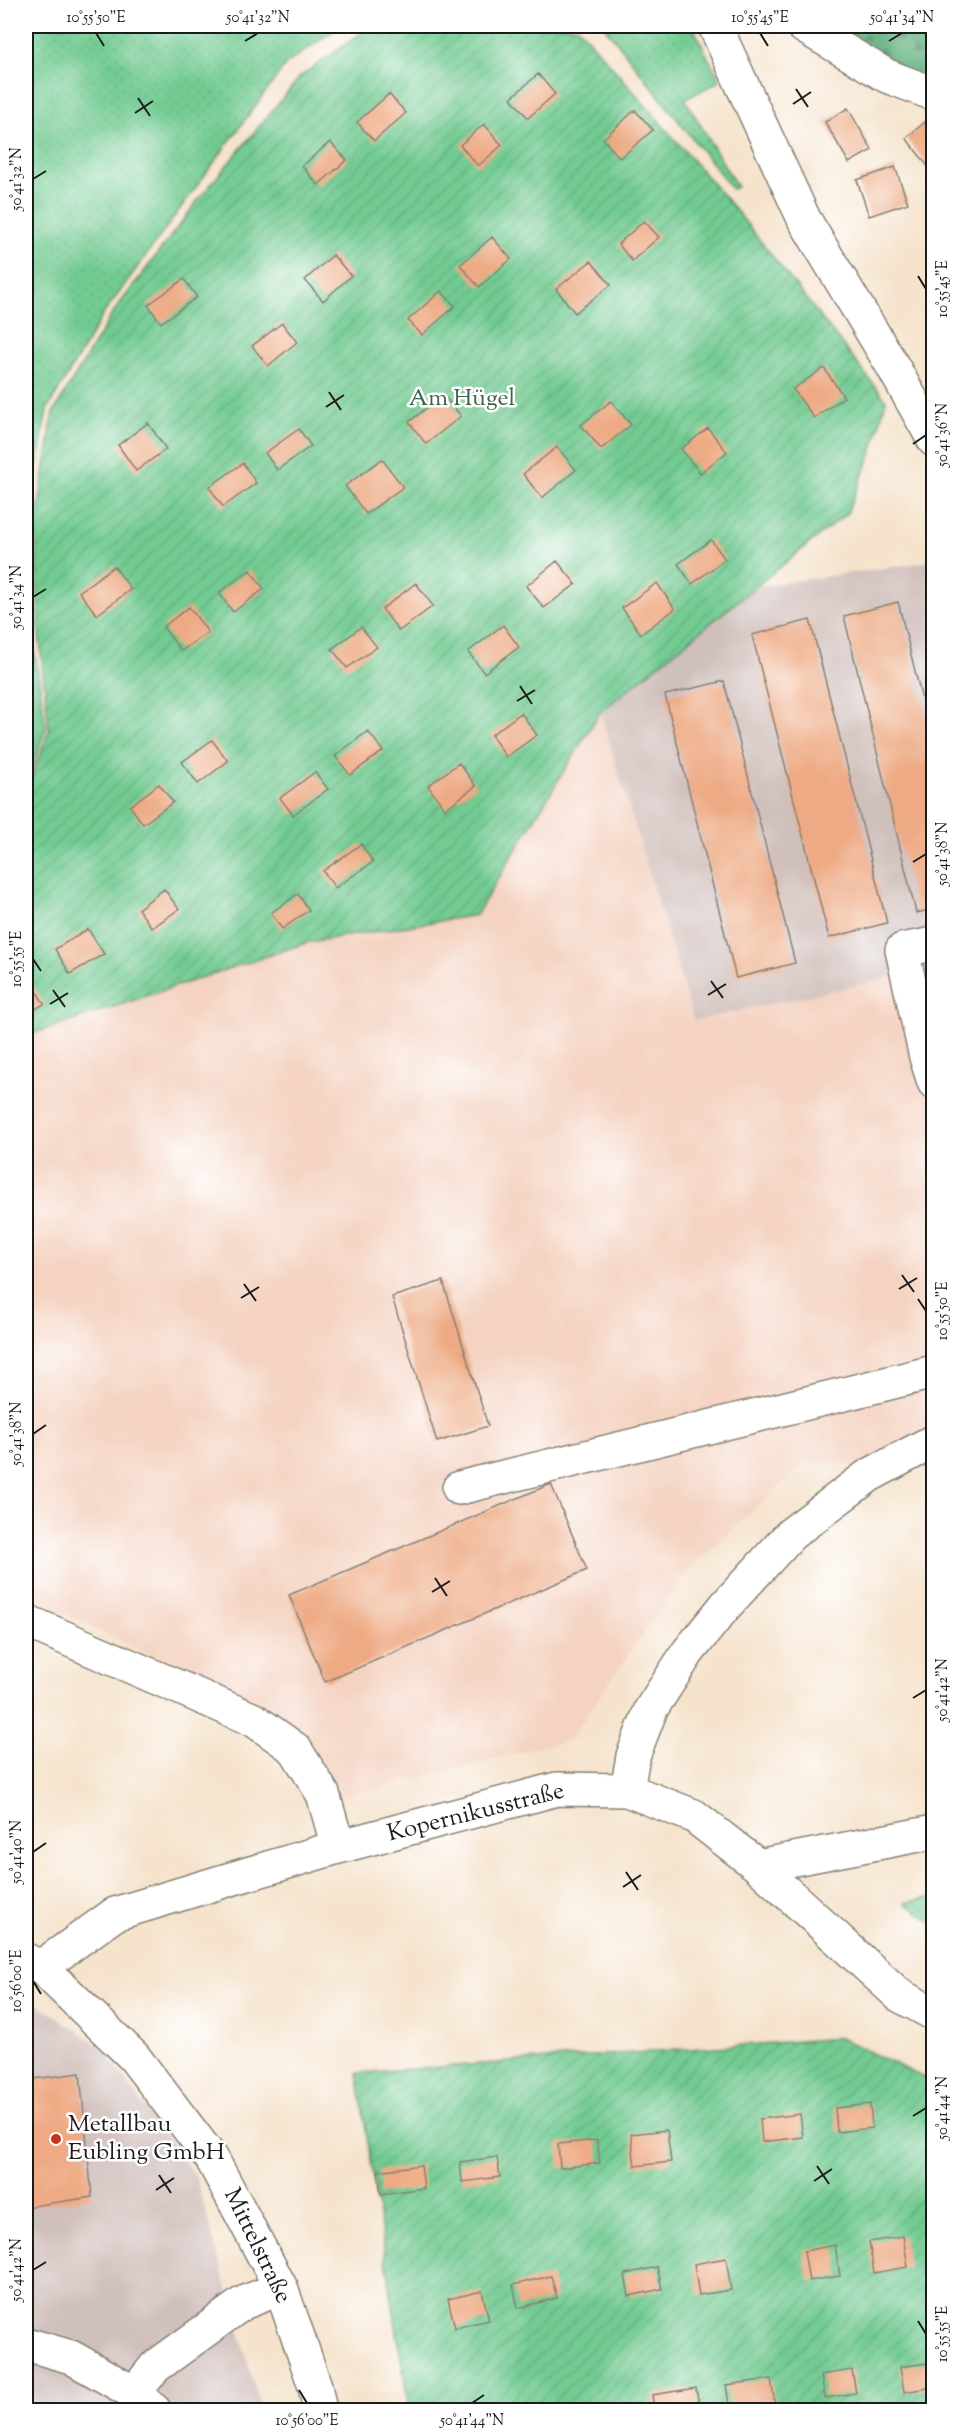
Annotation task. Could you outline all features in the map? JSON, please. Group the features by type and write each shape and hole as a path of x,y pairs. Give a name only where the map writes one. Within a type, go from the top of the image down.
{"street":[{"path":"715,26 804,219 892,364 933,440"},
{"path":"803,26 887,76 933,93"},
{"path":"933,944 902,950 933,1082"},
{"path":"459,1488 933,1372"},
{"path":"627,1790 633,1756 651,1709 688,1652 726,1605 791,1534 868,1476 933,1441"},
{"path":"26,1621 254,1720 295,1749 323,1794 338,1848"},
{"name":"Kopernikusstraße","path":"33,1964 115,1914 338,1848 557,1789 627,1790 694,1816 758,1866 899,1995 933,2014"},
{"path":"758,1866 933,1832"},
{"name":"Mittelstraße","path":"33,1964 134,2057 212,2158 281,2288 315,2385 320,2410"},
{"path":"26,2344 71,2356 144,2402 155,2367 243,2303 281,2288"}],"shaded area":[{"path":"933,561 933,968 694,1021 600,712 754,587"},
{"path":"600,712 694,1020 933,964 933,1468 805,1462 685,1574 569,1740 343,1796 269,1713 26,1595 26,1036 309,942 476,915"},
{"path":"26,1996 103,2048 196,2178 261,2410 26,2410"}],"green space":[{"path":"26,26 340,26 286,64 104,313 47,410 27,524 31,627 46,728 26,786"},
{"name":"Am Hügel","path":"371,26 577,26 739,214 886,400 873,450 847,513 600,712 476,915 309,942 26,1036 26,792 49,730 38,624 36,525 53,413 112,314 198,200 301,76"},
{"path":"604,26 695,26 696,33 720,81 685,99 737,187 732,189"},
{"path":"816,26 933,26 933,89"},
{"path":"933,1897 933,1923 905,1903"},
{"path":"840,2038 933,2082 933,2410 409,2410 357,2073"}],"building":[{"path":"538,74 555,94 528,118 511,98"},
{"path":"389,94 406,113 374,141 357,122"},
{"path":"848,108 872,150 849,163 825,122"},
{"path":"635,110 653,130 620,158 603,139"},
{"path":"925,122 934,133 934,174 906,138"},
{"path":"484,124 502,145 478,166 460,145"},
{"path":"330,142 347,160 318,185 302,166"},
{"path":"895,167 908,203 869,216 857,180"},
{"path":"644,221 659,237 632,261 618,244"},
{"path":"492,237 511,259 479,287 460,265"},
{"path":"333,255 351,276 323,301 305,280"},
{"path":"591,261 611,285 575,313 556,289"},
{"path":"184,279 197,297 161,323 148,305"},
{"path":"441,291 455,306 422,335 408,320"},
{"path":"282,323 297,342 268,366 252,346"},
{"path":"824,368 844,397 814,418 793,389"},
{"path":"443,395 461,416 426,444 409,422"},
{"path":"611,401 631,425 601,449 581,425"},
{"path":"148,423 166,449 136,471 118,445"},
{"path":"708,428 727,452 700,473 681,449"},
{"path":"299,429 311,446 277,470 265,453"},
{"path":"557,447 576,470 542,498 523,474"},
{"path":"382,459 403,487 366,514 345,486"},
{"path":"243,463 256,483 223,507 209,487"},
{"path":"711,540 725,559 692,584 678,564"},
{"path":"557,561 576,584 544,608 526,586"},
{"path":"114,566 131,589 97,615 79,592"},
{"path":"250,570 264,589 233,612 219,593"},
{"path":"416,583 433,606 399,631 382,609"},
{"path":"657,583 675,609 641,634 622,608"},
{"path":"898,602 934,748 934,909 916,913 844,616"},
{"path":"189,607 208,632 181,651 163,627"},
{"path":"810,620 887,923 829,938 752,635"},
{"path":"503,625 519,647 484,673 468,652"},
{"path":"361,627 377,647 347,668 332,649"},
{"path":"724,681 795,963 736,978 665,695"},
{"path":"521,713 537,735 506,757 491,735"},
{"path":"368,731 383,751 350,775 335,756"},
{"path":"212,740 228,761 198,784 182,762"},
{"path":"459,763 476,786 445,809 428,786"},
{"path":"315,772 328,789 293,815 280,798"},
{"path":"159,784 173,802 143,824 130,806"},
{"path":"361,844 373,862 335,888 323,871"},
{"path":"164,889 179,909 152,928 138,909"},
{"path":"298,894 309,910 282,929 271,913"},
{"path":"88,929 104,954 70,974 55,949"},
{"path":"26,973 44,1004 26,1015"},
{"path":"443,1281 488,1426 437,1442 392,1297"},
{"path":"551,1484 587,1570 325,1682 289,1595"},
{"name":"Metallbau Eubling GmbH","path":"80,2073 92,2197 26,2207 26,2080"},
{"path":"870,2104 872,2128 837,2132 835,2108"},
{"path":"800,2114 803,2137 762,2142 760,2119"},
{"path":"667,2130 671,2162 635,2166 631,2134"},
{"path":"597,2140 600,2163 560,2168 558,2144"},
{"path":"497,2157 500,2177 462,2182 460,2162"},
{"path":"421,2165 424,2188 381,2194 378,2171"},
{"path":"903,2236 908,2267 874,2273 869,2242"},
{"path":"835,2245 840,2276 809,2281 804,2251"},
{"path":"726,2258 731,2290 699,2295 694,2264"},
{"path":"657,2267 662,2289 629,2296 625,2274"},
{"path":"551,2276 557,2298 518,2308 513,2285"},
{"path":"482,2291 489,2320 455,2328 448,2299"},
{"path":"934,2362 934,2387 904,2392 900,2367"},
{"path":"852,2370 856,2393 825,2398 821,2375"},
{"path":"771,2379 775,2405 730,2410 726,2385"},
{"path":"696,2388 700,2410 654,2410 652,2395"},
{"path":"591,2404 592,2410 556,2410 556,2409"}],"place":[{"name":"Metallbau Eubling GmbH","path":"56,2139"}]}
